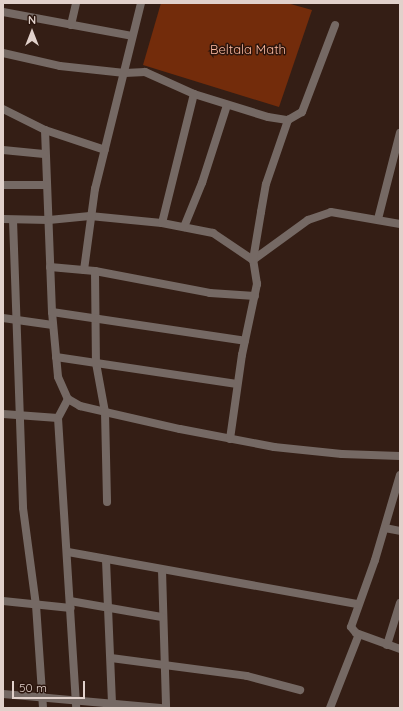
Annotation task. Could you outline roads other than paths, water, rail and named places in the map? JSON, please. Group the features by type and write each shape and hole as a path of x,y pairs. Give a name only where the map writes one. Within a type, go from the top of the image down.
{"street":[{"path":"71,25 76,3"},
{"path":"84,270 90,216 141,3"},
{"path":"3,12 132,36"},
{"path":"3,53 60,66 125,73 144,72 194,94 227,105 268,117 288,120 302,112 335,25"},
{"path":"162,223 194,94"},
{"path":"184,227 204,176 227,105"},
{"path":"3,109 45,130 105,150"},
{"path":"230,439 237,384 257,284 253,260 266,184 288,120"},
{"path":"45,130 45,185 49,220 53,325 58,377 68,399 80,406 230,439 342,454 400,456"},
{"path":"378,219 398,150 400,133"},
{"path":"3,150 44,154"},
{"path":"3,185 45,185"},
{"path":"253,260 308,220 331,212 400,224"},
{"path":"3,219 49,220 90,216 162,223 213,233 253,260"},
{"path":"13,220 17,319 18,415 26,540 36,605 43,708"},
{"path":"50,267 95,271 183,289 255,296"},
{"path":"95,271 96,363 105,412 107,502"},
{"path":"52,312 245,341"},
{"path":"3,318 53,325"},
{"path":"56,357 237,384"},
{"path":"68,399 58,418 68,552 76,708"},
{"path":"3,414 58,418"},
{"path":"400,475 385,528 351,627 359,634 400,649"},
{"path":"385,528 400,531"},
{"path":"68,552 358,604"},
{"path":"106,560 112,703"},
{"path":"162,570 162,617 166,708"},
{"path":"3,601 36,605 71,604 109,607 162,617"},
{"path":"387,645 400,604"},
{"path":"330,708 359,634"},
{"path":"111,658 247,676 300,690"},
{"path":"3,694 76,699 160,708"}],"park label":[{"name":"Beltala Math","path":"248,49"}]}
